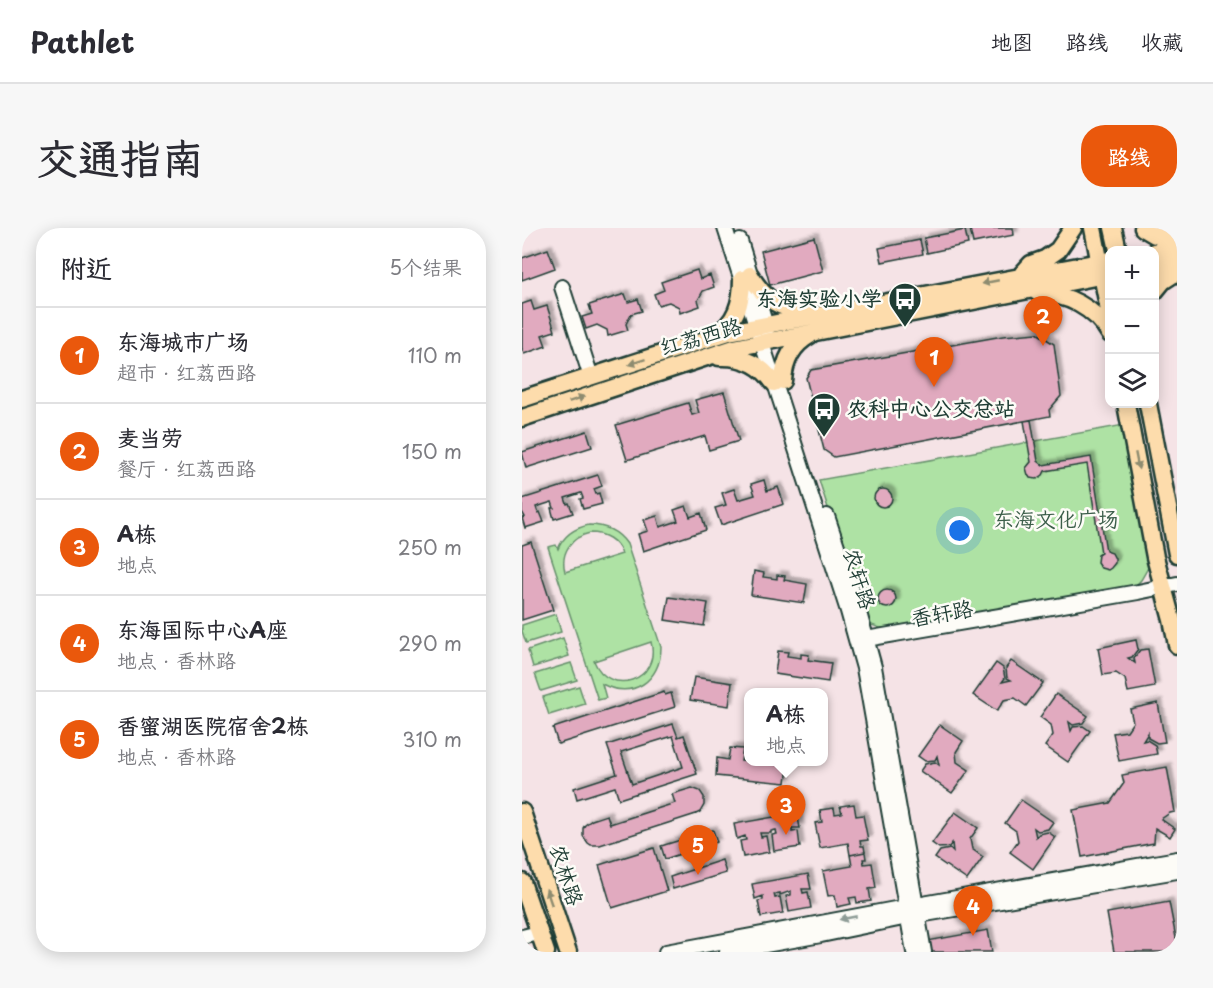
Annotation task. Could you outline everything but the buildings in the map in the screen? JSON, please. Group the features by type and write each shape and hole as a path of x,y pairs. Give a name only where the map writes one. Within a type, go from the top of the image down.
{"main road":[{"path":"1073,228 1058,250 1045,259 1031,264 1022,284 1066,297 1083,305 1105,326"},
{"path":"1093,228 1105,268"},
{"path":"1113,228 1117,246"},
{"path":"1143,228 1155,235 1177,240"},
{"path":"1159,251 1177,248"},
{"path":"1159,265 1177,262"},
{"name":"红荔西路","path":"522,399 729,332 764,334 818,331 1022,284 1105,268"},
{"path":"1159,287 1177,272"},
{"path":"746,277 773,302 791,310 831,313"},
{"path":"710,338 732,321 741,302 746,277"},
{"name":"红荔西路","path":"522,417 734,348 764,334 831,313 1022,284"},
{"path":"700,359 728,356 739,358 759,367 779,382 786,362 797,344 818,331"},
{"path":"1127,408 1155,557 1171,590 1172,620 1177,645"},
{"path":"1149,408 1177,554"},
{"name":"农林路","path":"522,812 568,952"},
{"name":"农林路","path":"522,882 546,952"}],"street":[{"name":"农轩路","path":"725,228 746,277"},
{"name":"农轩路","path":"735,228 746,277 799,444 844,600 864,644 859,655 864,668 924,952"},
{"path":"562,287 591,377"},
{"name":"香轩路","path":"864,644 1138,592 1171,590"},
{"path":"666,952 710,950 821,935 915,912 1177,859"},
{"path":"915,912 1177,871"},
{"name":"农轩路","path":"914,952 915,912"},
{"name":"农轩路","path":"915,912 926,915 924,919 929,952"},
{"path":"522,937 539,933"},
{"path":"727,952 743,944"}],"green space":[{"name":"东海文化广场","path":"1124,425 1149,566 1141,580 1130,591 903,628 880,628 869,624 858,601 819,480"},
{"path":"595,525 616,532 627,544 661,647 656,669 643,684 624,690 602,684 606,698 598,700 548,547 556,545 558,549 566,536 584,526","holes":["590,533 610,538 622,554 565,572 564,558 572,542","651,642 652,656 648,667 632,680 621,682 611,679 601,672 594,661"]},
{"path":"556,614 561,632 526,643 522,625"},
{"path":"563,638 569,656 533,667 528,650"},
{"path":"571,663 577,680 541,691 535,674"},
{"path":"579,686 585,704 549,715 543,697"}],"place":[{"name":"东海实验小学","path":"905,328"},
{"name":"麦当劳","path":"1043,346"},
{"name":"东海城市广场","path":"934,387"},
{"name":"农科中心公交总站","path":"824,438"},
{"name":"A栋","path":"786,835"},
{"name":"香蜜湖医院宿舍2栋","path":"698,875"},
{"name":"东海国际中心A座","path":"973,936"}]}
